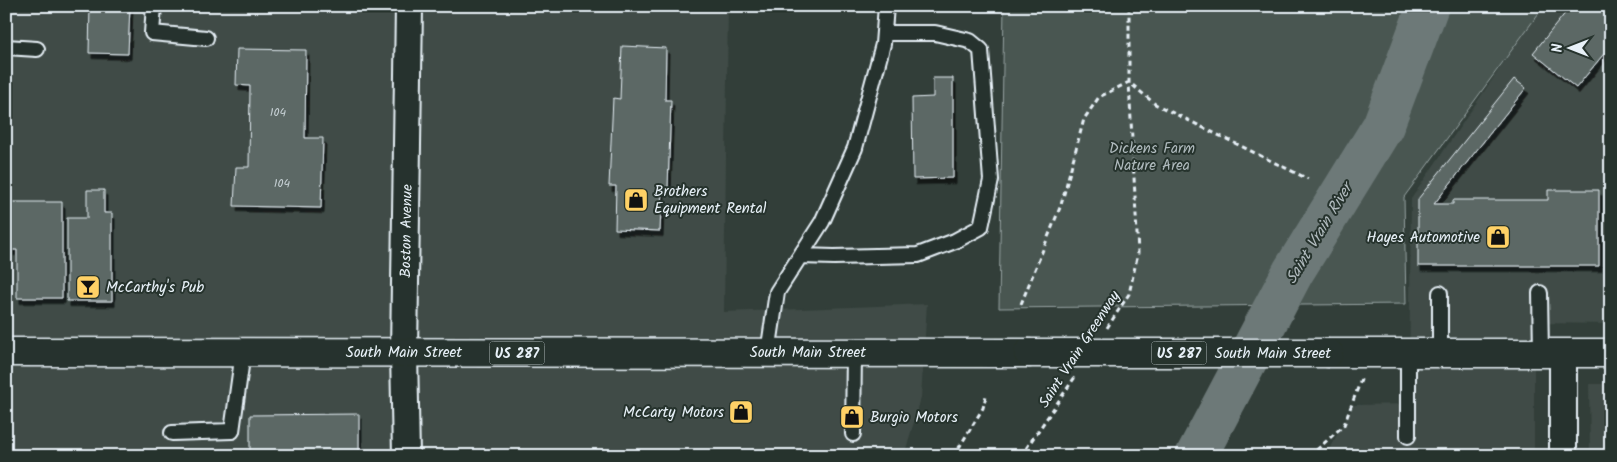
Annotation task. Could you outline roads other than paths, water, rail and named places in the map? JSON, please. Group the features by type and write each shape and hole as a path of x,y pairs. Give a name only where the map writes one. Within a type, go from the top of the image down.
{"highway":[{"name":"South Main Street","path":"6,352 1611,353"}],"street":[{"name":"Boston Avenue","path":"406,456 404,352 409,6"},
{"path":"1552,353 1563,456"}],"lane":[{"path":"154,6 152,34 206,38"},
{"path":"768,352 777,292 822,222 855,148 883,44 886,6"},
{"path":"801,256 834,257 918,254 956,241 981,227 991,180 982,50 970,41 934,34 884,33"},
{"path":"6,47 38,49"},
{"path":"1440,293 1440,353"},
{"path":"1540,293 1552,353"},
{"path":"172,433 232,431 242,352"},
{"path":"853,434 854,352"},
{"path":"1408,353 1408,436"}],"waterway":[{"name":"Saint Vrain River","path":"1196,456 1293,272 1383,126 1428,6"}],"place":[{"name":"Brothers Equipment Rental","path":"636,200"},
{"name":"Hayes Automotive","path":"1498,237"},
{"name":"McCarthy's Pub","path":"88,287"},
{"name":"McCarty Motors","path":"741,412"},
{"name":"Burgio Motors","path":"852,417"}],"park label":[{"name":"Dickens Farm Nature Area","path":"1152,156"}]}
